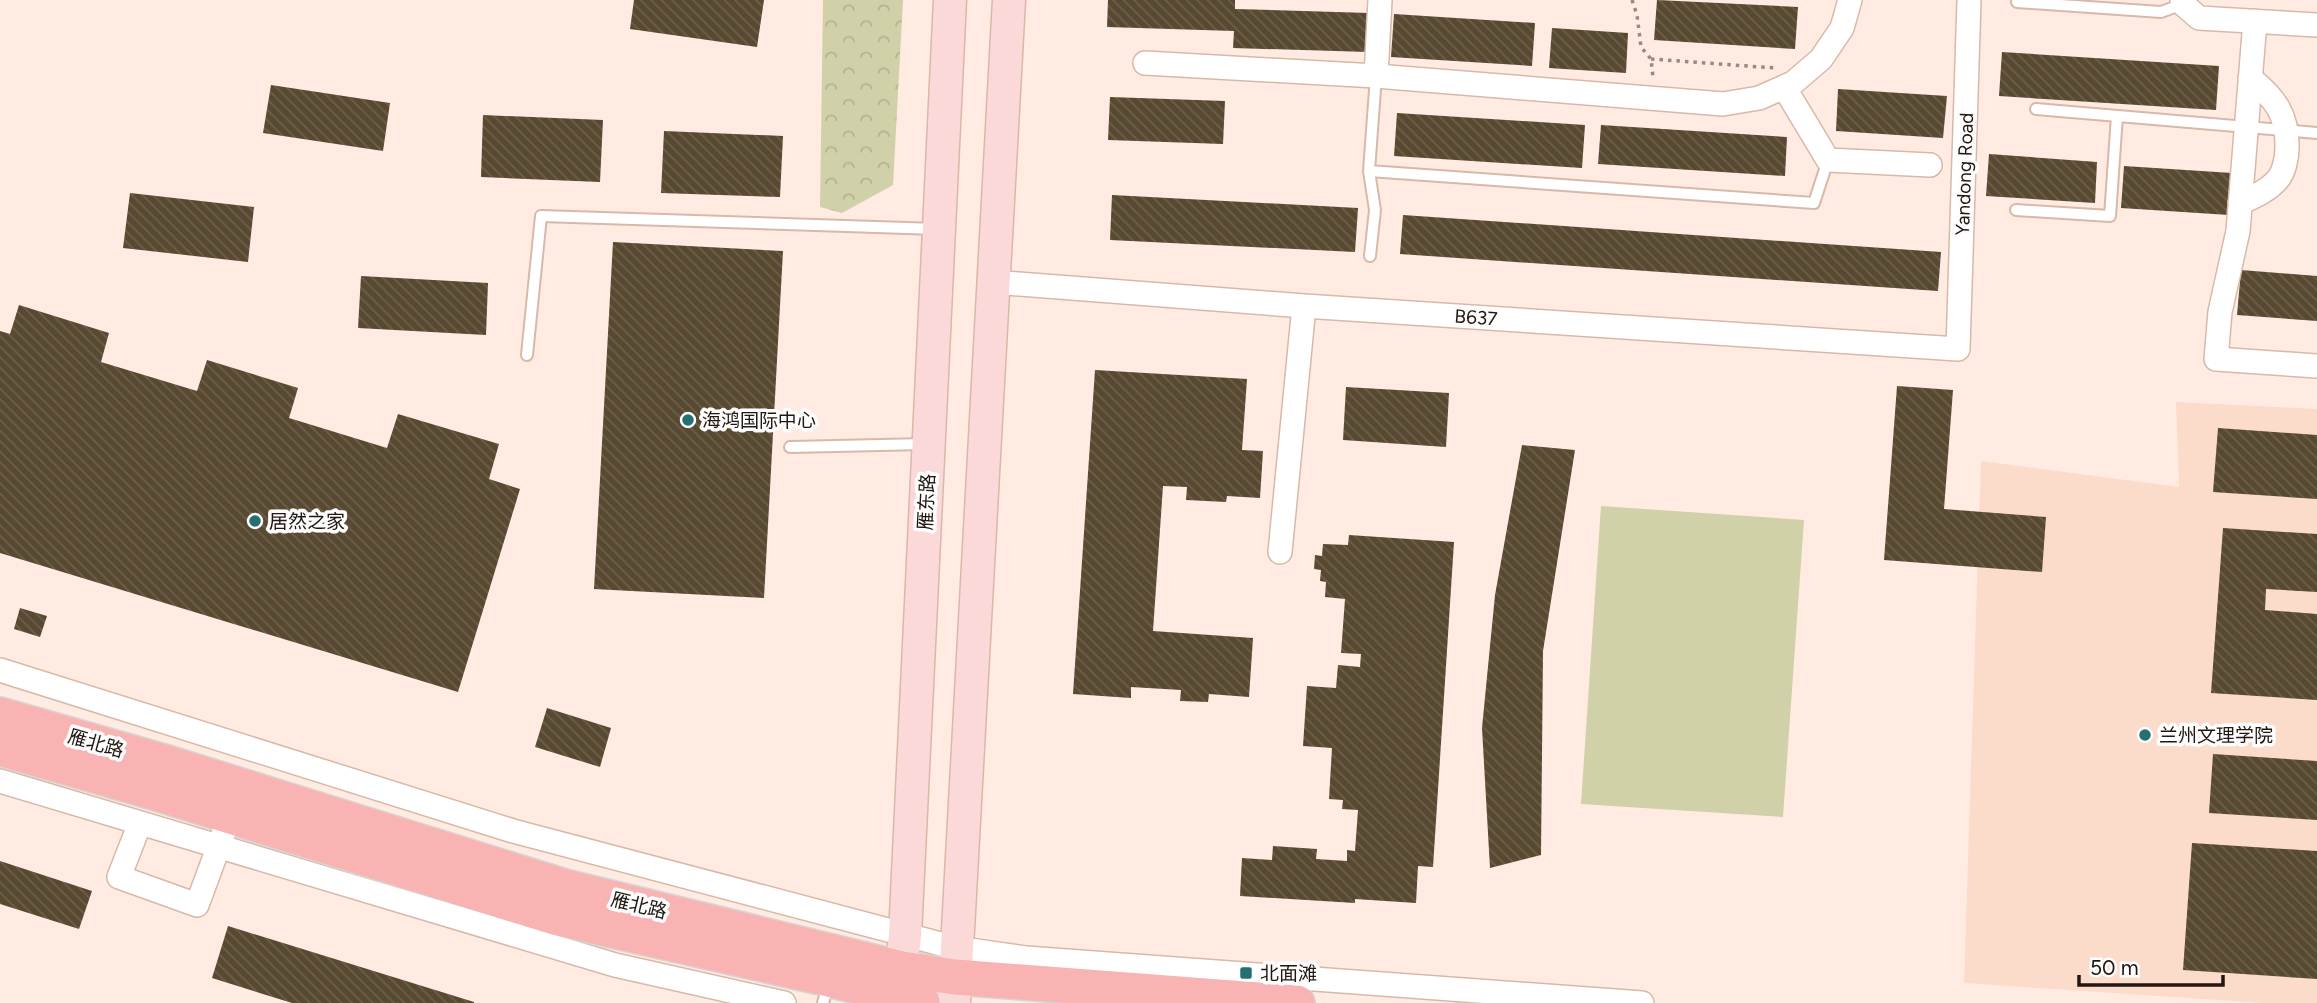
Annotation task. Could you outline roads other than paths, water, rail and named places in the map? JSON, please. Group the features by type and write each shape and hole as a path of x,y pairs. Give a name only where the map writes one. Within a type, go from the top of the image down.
{"main road":[{"name":"雁东路","path":"905,982 950,0"},
{"path":"955,976 1009,0"},
{"name":"雁北路","path":"0,715 164,762 565,887 905,982"},
{"name":"雁北路","path":"0,748 224,831 826,991 955,976 1297,1003"}],"street":[{"path":"1376,76 1380,0"},
{"path":"1145,63 1376,76 1723,104 1759,98 1793,83 1821,59 1842,28 1850,0"},
{"name":"Yandong Road","path":"1958,349 1969,0"},
{"path":"2183,2 2199,18 2317,25"},
{"path":"2255,21 2238,232 2220,312 2216,359 2317,366"},
{"path":"2240,203 2262,193 2279,178 2287,157 2288,131 2281,112 2268,92 2250,78"},
{"path":"1784,87 1828,160 1930,165"},
{"name":"B637","path":"993,282 1304,306 1958,349"},
{"path":"1280,552 1304,306"},
{"path":"0,670 513,831 905,982"},
{"path":"0,781 140,823 224,831 615,965 784,1003"},
{"path":"140,823 119,877 197,905 224,831"},
{"path":"955,976 1026,958 1642,1003"}],"lane":[{"path":"2017,2 2161,12 2183,2"},
{"path":"1370,256 1375,210 1369,171 1376,76"},
{"path":"2036,109 2317,133"},
{"path":"2017,210 2110,216 2117,116"},
{"path":"1369,171 1814,203 1828,160"},
{"path":"527,355 541,216 939,229"},
{"path":"790,447 929,444"}],"place":[{"name":"海鸿国际中心","path":"688,420"},
{"name":"居然之家","path":"255,521"},
{"name":"兰州文理学院","path":"2145,735"},
{"name":"北面滩","path":"1246,973"}]}
